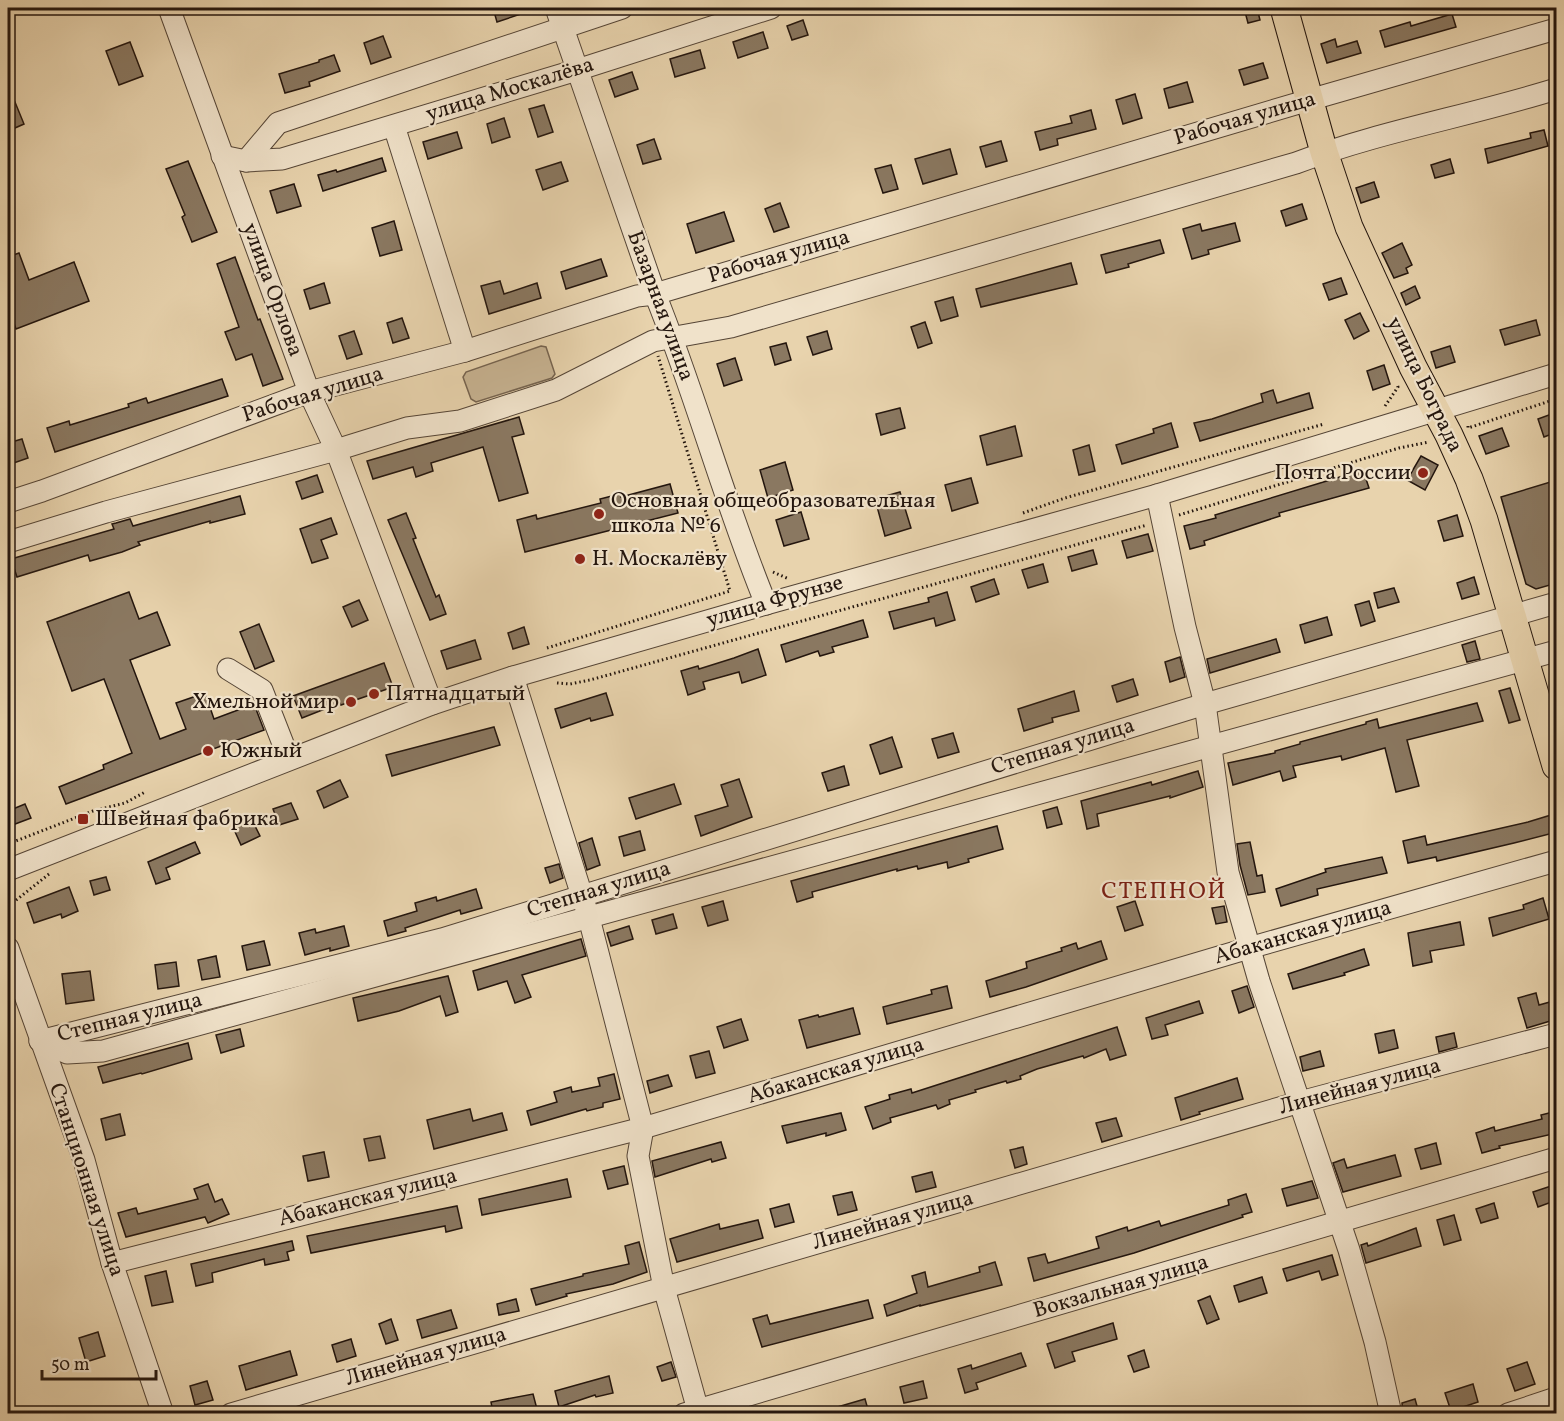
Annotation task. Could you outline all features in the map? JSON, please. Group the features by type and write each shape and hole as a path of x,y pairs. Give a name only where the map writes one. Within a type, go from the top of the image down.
{"main road":[{"name":"улица Бограда","path":"1284,8 1324,152 1354,237 1413,367 1469,479 1484,520 1557,766"}],"street":[{"name":"улица Орлова","path":"169,8 309,392 336,450 432,704"},
{"name":"улица Москалёва","path":"246,161 278,123 559,17 622,8"},
{"name":"улица Москалёва","path":"222,156 246,161 282,159 578,70 771,8"},
{"name":"Базарная улица","path":"559,17 655,294 662,338 766,604"},
{"name":"Рабочая улица","path":"8,502 309,392 465,351 637,296 655,294 1309,100 1557,30"},
{"path":"8,542 106,512 336,450 407,428 460,421 556,390 662,338 731,327 1296,163 1342,145 1557,89"},
{"path":"394,126 465,351"},
{"name":"улица Фрунзе","path":"8,870 432,704 513,677 1156,495 1557,374"},
{"path":"1156,495 1185,627 1205,704 1228,872 1249,948 1340,1223 1375,1342 1391,1413"},
{"name":"Степная улица","path":"40,1041 442,939 1205,704 1557,603"},
{"name":"Степная улица","path":"40,1041 67,1053 103,1051 1557,651"},
{"path":"228,669 262,690 289,759"},
{"path":"513,677 589,918 643,1128 638,1156 664,1288 694,1412"},
{"name":"Абаканская улица","path":"112,1263 643,1128 1249,948 1557,861"},
{"name":"Станционная улица","path":"8,948 84,1160 112,1263 163,1413"},
{"name":"Линейная улица","path":"231,1413 1300,1102 1557,1034"},
{"name":"Вокзальная улица","path":"694,1412 1557,1158"},
{"path":"1508,1413 1557,1398"}],"path":[{"path":"543,651 551,645 730,591 662,338"},
{"path":"1468,428 1557,399"},
{"path":"1376,409 1388,406"},
{"path":"1021,513 1331,422"},
{"path":"553,683 570,684 590,680 1162,520 1399,448 1430,442"},
{"path":"767,569 792,580"},
{"path":"8,844 93,811 125,803 145,792"}],"shaded area":[{"path":"541,346 546,347 555,374 552,378 476,402 471,399 463,377 466,372"}],"building":[{"path":"493,8 533,8 533,10 497,22"},
{"path":"1244,8 1257,8 1260,20 1248,23"},
{"path":"1452,14 1456,27 1385,47 1380,31 1410,22 1411,26"},
{"path":"803,20 808,35 792,40 787,26"},
{"path":"763,32 768,48 738,58 733,42"},
{"path":"383,36 391,57 371,64 364,43"},
{"path":"1335,39 1337,47 1357,41 1361,53 1327,63 1321,44"},
{"path":"130,42 143,76 119,85 106,51"},
{"path":"700,50 705,68 675,77 670,59"},
{"path":"334,55 340,71 309,82 310,86 285,93 279,74"},
{"path":"1263,63 1268,78 1244,85 1239,70"},
{"path":"632,72 638,89 615,97 609,80"},
{"path":"1187,82 1193,102 1169,108 1164,89"},
{"path":"8,85 24,124 8,131"},
{"path":"1135,94 1142,118 1123,124 1116,100"},
{"path":"544,105 553,132 538,137 529,109"},
{"path":"1091,110 1096,129 1057,139 1058,145 1040,150 1035,132 1072,123 1070,116"},
{"path":"504,118 510,137 492,143 487,124"},
{"path":"1544,130 1548,146 1488,163 1485,149 1531,138 1530,133"},
{"path":"457,132 462,148 428,159 423,142"},
{"path":"654,139 661,159 643,164 637,145"},
{"path":"1001,141 1007,161 986,167 980,147"},
{"path":"950,149 957,174 923,184 915,159"},
{"path":"382,158 386,171 323,191 318,175 336,170 337,172"},
{"path":"1450,159 1454,173 1435,178 1431,165"},
{"path":"188,161 217,232 192,242 182,217 185,215 166,169"},
{"path":"561,162 568,181 543,190 536,170"},
{"path":"891,165 898,189 883,193 875,169"},
{"path":"1374,182 1379,197 1361,203 1356,188"},
{"path":"294,184 301,206 277,213 270,191"},
{"path":"780,203 789,227 774,232 765,209"},
{"path":"1302,204 1307,219 1286,226 1281,211"},
{"path":"724,212 734,241 696,253 687,224"},
{"path":"394,221 402,250 380,256 372,228"},
{"path":"1235,223 1240,241 1208,250 1209,254 1192,259 1183,229 1200,224 1202,231"},
{"path":"1160,240 1164,253 1128,264 1129,267 1106,273 1101,255"},
{"path":"1402,243 1412,265 1406,268 1408,273 1394,278 1382,253"},
{"path":"19,253 29,280 74,262 89,301 16,329 8,306 8,257"},
{"path":"235,257 283,379 263,386 252,354 236,360 225,332 239,327 217,264"},
{"path":"601,259 607,276 566,289 561,272"},
{"path":"1071,263 1077,284 981,307 976,289"},
{"path":"1341,278 1347,294 1329,300 1323,284"},
{"path":"500,281 504,294 537,283 541,298 489,314 481,286"},
{"path":"324,283 330,303 310,309 304,290"},
{"path":"1415,286 1420,298 1406,305 1401,293"},
{"path":"953,297 958,316 941,321 935,302"},
{"path":"1360,313 1369,331 1354,339 1345,320"},
{"path":"402,318 409,338 393,343 387,323"},
{"path":"1536,320 1540,335 1505,345 1500,330"},
{"path":"925,322 932,343 918,348 911,327"},
{"path":"354,331 362,354 347,359 339,336"},
{"path":"827,331 832,349 813,355 807,337"},
{"path":"786,343 791,360 775,365 770,347"},
{"path":"1450,346 1455,362 1436,368 1431,352"},
{"path":"735,358 742,380 724,386 717,364"},
{"path":"1384,365 1390,384 1373,390 1367,371"},
{"path":"222,379 228,396 55,452 47,428 69,421 70,425 129,407 128,404 146,398 148,403"},
{"path":"1273,390 1277,403 1309,393 1313,408 1200,441 1194,423 1263,402 1261,394"},
{"path":"900,408 905,428 881,435 876,414"},
{"path":"1557,412 1557,432 1544,437 1538,419"},
{"path":"519,417 524,434 512,437 528,493 499,501 483,447 431,463 433,471 416,477 413,467 373,479 367,461"},
{"path":"1171,423 1178,447 1122,464 1116,445 1154,433 1153,429"},
{"path":"1015,426 1022,456 987,465 980,436"},
{"path":"1502,428 1509,446 1486,454 1479,436"},
{"path":"22,439 28,458 8,465 8,443"},
{"path":"1089,445 1095,471 1079,475 1073,450"},
{"name":"Почта России","path":"1421,456 1438,465 1425,490 1407,480"},
{"path":"785,462 793,490 768,498 760,470"},
{"path":"1363,470 1369,488 1279,513 1280,516 1204,541 1205,545 1190,549 1184,526 1216,518 1215,515"},
{"path":"317,475 323,492 302,499 296,482"},
{"path":"971,478 978,503 952,511 945,485"},
{"path":"1557,480 1557,583 1536,589 1526,584 1501,497"},
{"path":"670,484 678,513 525,552 517,520 536,515 537,519 601,503 600,499 620,494 621,497"},
{"path":"900,492 911,528 885,536 875,499"},
{"path":"240,496 245,514 210,523 210,521 138,542 140,545 90,561 88,555 17,577 11,559 114,529 112,524 130,519 133,526"},
{"path":"801,512 809,539 784,546 776,520"},
{"path":"406,513 416,538 413,539 436,597 439,595 446,614 430,620 388,520"},
{"path":"1457,515 1463,536 1444,541 1438,521"},
{"path":"331,518 337,534 321,540 328,558 312,563 300,529"},
{"path":"1148,534 1153,551 1127,558 1122,541"},
{"path":"1093,550 1097,564 1072,571 1068,557"},
{"path":"1043,564 1048,582 1028,588 1022,570"},
{"path":"1474,577 1479,594 1462,599 1457,583"},
{"path":"994,579 999,594 976,602 971,587"},
{"path":"1394,588 1399,602 1378,608 1374,593"},
{"path":"129,592 139,619 157,612 170,645 130,660 160,739 186,729 176,703 205,693 214,719 254,704 264,730 66,804 59,787 104,769 103,765 132,753 104,679 72,691 47,622"},
{"path":"947,592 955,620 936,626 934,618 894,629 889,612 929,602 928,598"},
{"path":"359,600 368,620 352,627 343,607"},
{"path":"1369,601 1375,621 1361,626 1355,605"},
{"path":"1327,617 1332,635 1305,643 1300,625"},
{"path":"863,620 868,637 832,647 834,652 820,656 818,651 786,662 781,645"},
{"path":"259,624 274,661 255,669 240,632"},
{"path":"524,627 529,644 513,649 508,633"},
{"path":"1276,639 1280,652 1210,673 1207,659"},
{"path":"475,640 481,659 447,669 441,651"},
{"path":"1475,641 1480,659 1467,662 1462,645"},
{"path":"758,649 766,675 742,683 739,672 703,682 705,689 688,695 681,671 698,666 699,669"},
{"path":"1180,657 1185,677 1170,682 1165,662"},
{"path":"384,663 393,687 341,705 340,703 302,718 293,696"},
{"path":"1133,679 1138,695 1117,702 1112,686"},
{"path":"1510,688 1520,720 1509,723 1499,691"},
{"path":"1074,691 1079,711 1052,718 1053,722 1024,731 1018,709"},
{"path":"606,693 613,715 591,721 590,718 561,728 555,709"},
{"path":"1477,703 1483,721 1407,740 1419,786 1396,792 1385,748 1342,760 1341,756 1293,766 1296,777 1283,781 1280,771 1233,785 1228,763 1275,753 1275,751 1300,744 1300,742 1377,719 1379,728"},
{"path":"494,727 500,745 392,776 386,755"},
{"path":"953,733 959,752 938,758 932,739"},
{"path":"892,737 902,767 880,774 870,745"},
{"path":"844,766 849,785 828,791 822,773"},
{"path":"1198,771 1203,787 1170,798 1170,796 1097,814 1099,826 1087,829 1081,801 1151,782 1152,785"},
{"path":"739,779 752,817 701,836 695,816 728,806 721,785"},
{"path":"340,780 348,797 324,808 317,791"},
{"path":"674,784 681,804 636,819 629,798"},
{"path":"291,803 298,819 279,825 273,809"},
{"path":"25,804 31,818 10,826 8,811"},
{"path":"1057,807 1062,824 1047,828 1043,811"},
{"path":"1551,815 1557,832 1437,861 1436,857 1408,863 1403,841 1425,836 1427,845"},
{"path":"250,816 260,836 241,845 232,825"},
{"path":"997,826 1003,849 968,859 969,862 948,868 947,862 918,869 917,866 897,871 897,869 812,892 813,897 797,902 791,881"},
{"path":"640,831 645,850 624,856 619,837"},
{"path":"592,838 600,865 587,870 579,843"},
{"path":"195,842 200,853 166,868 170,879 156,884 148,862"},
{"path":"1250,842 1257,876 1262,875 1265,892 1248,895 1237,844"},
{"path":"1382,857 1387,873 1317,889 1318,895 1281,906 1276,889 1326,872 1325,869"},
{"path":"559,864 563,878 550,883 545,868"},
{"path":"106,877 110,890 94,895 90,881"},
{"path":"69,887 78,911 62,918 61,914 34,923 27,903"},
{"path":"476,889 482,908 461,914 460,910 388,936 384,921 417,911 415,903 436,897 437,901"},
{"path":"1543,898 1549,919 1493,936 1489,918 1524,909 1523,905"},
{"path":"723,901 728,920 708,926 702,907"},
{"path":"1135,901 1143,925 1125,931 1117,907"},
{"path":"1224,906 1227,922 1216,924 1212,908"},
{"path":"673,914 677,928 656,934 652,920"},
{"path":"1460,922 1464,945 1430,951 1432,962 1413,966 1408,933"},
{"path":"344,926 349,946 330,951 330,948 305,955 299,933 315,929 316,933"},
{"path":"629,926 633,939 611,946 607,933"},
{"path":"581,939 586,956 522,975 531,997 515,1003 507,981 478,990 473,971"},
{"path":"264,941 270,965 247,970 242,946"},
{"path":"1101,941 1107,959 990,997 986,981 1027,968 1026,962 1062,951 1061,948 1076,943 1078,949"},
{"path":"1364,949 1369,965 1344,973 1345,975 1293,989 1288,974"},
{"path":"216,956 220,977 202,980 198,960"},
{"path":"176,962 179,986 158,989 155,965"},
{"path":"90,971 94,1000 66,1004 62,974"},
{"path":"448,976 458,1012 446,1016 440,996 399,1011 358,1021 353,998"},
{"path":"947,986 952,1008 887,1024 883,1007 932,994 931,990"},
{"path":"1247,986 1254,1007 1239,1013 1232,991"},
{"path":"1536,993 1539,1005 1557,1000 1557,1019 1527,1028 1518,998"},
{"path":"1199,1001 1203,1013 1165,1025 1168,1035 1152,1039 1146,1018"},
{"path":"853,1008 860,1034 807,1048 799,1020"},
{"path":"741,1019 748,1040 724,1048 717,1027"},
{"path":"1117,1027 1126,1055 1110,1060 1106,1049 1084,1058 1083,1056 1037,1069 1020,1076 1021,1079 975,1090 976,1092 949,1100 950,1104 938,1109 936,1105 890,1118 891,1122 873,1129 865,1107 890,1099 889,1095 911,1089 912,1093"},
{"path":"240,1029 244,1046 221,1053 216,1035"},
{"path":"1394,1030 1398,1048 1379,1053 1375,1034"},
{"path":"1454,1033 1457,1047 1439,1052 1436,1037"},
{"path":"188,1043 192,1059 103,1083 98,1067"},
{"path":"709,1051 715,1073 696,1078 690,1056"},
{"path":"1320,1051 1324,1066 1303,1071 1300,1057"},
{"path":"614,1074 620,1099 603,1103 603,1107 587,1111 586,1109 531,1125 527,1111 557,1102 554,1092 571,1087 572,1092 600,1086 598,1078"},
{"path":"668,1075 672,1086 650,1093 647,1081"},
{"path":"1237,1078 1243,1099 1199,1112 1200,1114 1181,1120 1175,1098"},
{"path":"470,1109 473,1121 502,1113 507,1130 434,1149 427,1120"},
{"path":"1557,1111 1557,1133 1499,1146 1500,1148 1482,1153 1476,1133 1494,1127 1495,1131 1542,1119 1541,1115"},
{"path":"841,1113 846,1130 787,1143 782,1126"},
{"path":"120,1114 125,1135 106,1140 101,1119"},
{"path":"1116,1118 1122,1136 1102,1142 1096,1123"},
{"path":"380,1136 385,1158 369,1161 364,1139"},
{"path":"721,1142 726,1158 712,1162 711,1159 655,1177 652,1161"},
{"path":"1436,1143 1441,1164 1421,1169 1415,1149"},
{"path":"1023,1147 1027,1164 1015,1168 1010,1150"},
{"path":"324,1152 329,1177 308,1181 303,1156"},
{"path":"1395,1155 1401,1176 1343,1192 1333,1163 1344,1159 1347,1168"},
{"path":"624,1166 628,1184 608,1189 603,1171"},
{"path":"932,1172 936,1187 916,1192 912,1177"},
{"path":"567,1179 571,1197 482,1215 479,1199"},
{"path":"1312,1181 1318,1198 1287,1206 1282,1189"},
{"path":"208,1184 215,1202 222,1199 229,1214 208,1223 205,1217 126,1237 118,1213 136,1208 138,1214 198,1199 194,1189"},
{"path":"1557,1184 1557,1200 1538,1207 1533,1192"},
{"path":"852,1192 857,1210 838,1215 833,1196"},
{"path":"1246,1194 1252,1212 1242,1215 1243,1217 1134,1253 1034,1281 1028,1258 1045,1254 1048,1263 1099,1248 1096,1237 1127,1227 1128,1231 1159,1221 1161,1226 1229,1205 1228,1200"},
{"path":"1494,1203 1498,1218 1481,1223 1476,1209"},
{"path":"789,1204 794,1222 775,1227 770,1209"},
{"path":"457,1206 462,1228 446,1232 445,1226 311,1253 307,1236"},
{"path":"1454,1215 1461,1240 1444,1245 1437,1220"},
{"path":"758,1220 763,1238 677,1262 670,1239 719,1224 720,1229"},
{"path":"1416,1228 1421,1246 1366,1263 1361,1245 1367,1243 1368,1246"},
{"path":"292,1241 294,1250 287,1252 289,1260 265,1265 264,1259 212,1273 213,1282 196,1286 191,1264"},
{"path":"639,1242 647,1272 613,1284 566,1294 567,1296 536,1305 531,1289 629,1264 625,1246"},
{"path":"1332,1255 1338,1275 1322,1280 1319,1271 1287,1281 1283,1269"},
{"path":"995,1262 1002,1285 920,1305 887,1316 884,1305 917,1293 912,1276 925,1272 928,1287 980,1272 979,1267"},
{"path":"166,1271 173,1302 152,1306 145,1276"},
{"path":"1262,1277 1267,1293 1239,1302 1234,1286"},
{"path":"1210,1296 1219,1319 1207,1324 1198,1301"},
{"path":"516,1299 519,1311 499,1315 497,1304"},
{"path":"868,1300 873,1318 762,1347 753,1319 767,1315 770,1324"},
{"path":"451,1310 457,1328 422,1338 417,1320"},
{"path":"391,1319 398,1340 386,1344 379,1324"},
{"path":"1113,1323 1117,1339 1072,1352 1075,1361 1055,1368 1047,1344"},
{"path":"98,1332 105,1356 86,1362 79,1338"},
{"path":"351,1339 356,1356 337,1362 332,1345"},
{"path":"1144,1350 1149,1367 1134,1372 1128,1356"},
{"path":"290,1351 297,1375 246,1390 239,1366"},
{"path":"1021,1353 1026,1366 976,1383 978,1389 965,1393 958,1369 971,1365 972,1369"},
{"path":"671,1362 676,1377 662,1381 657,1367"},
{"path":"1527,1362 1535,1384 1515,1391 1507,1369"},
{"path":"609,1376 613,1393 596,1397 595,1395 559,1407 555,1391"},
{"path":"207,1381 213,1400 195,1405 190,1386"},
{"path":"923,1381 927,1398 904,1403 900,1387"},
{"path":"1473,1384 1478,1402 1451,1411 1445,1393"},
{"path":"533,1394 538,1413 493,1413 491,1402"},
{"path":"865,1399 869,1413 828,1413 827,1410"},
{"path":"1415,1399 1419,1413 1403,1413 1402,1403"}],"place":[{"name":"Почта России","path":"1423,473"},
{"name":"Основная общеобразовательная школа № 6","path":"599,514"},
{"name":"Н. Москалёву","path":"580,559"},
{"name":"Пятнадцатый","path":"374,694"},
{"name":"Хмельной мир","path":"351,702"},
{"name":"Южный","path":"208,751"},
{"name":"Швейная фабрика","path":"83,819"}],"district":[{"name":"СТЕПНОЙ","path":"1164,892"}]}
